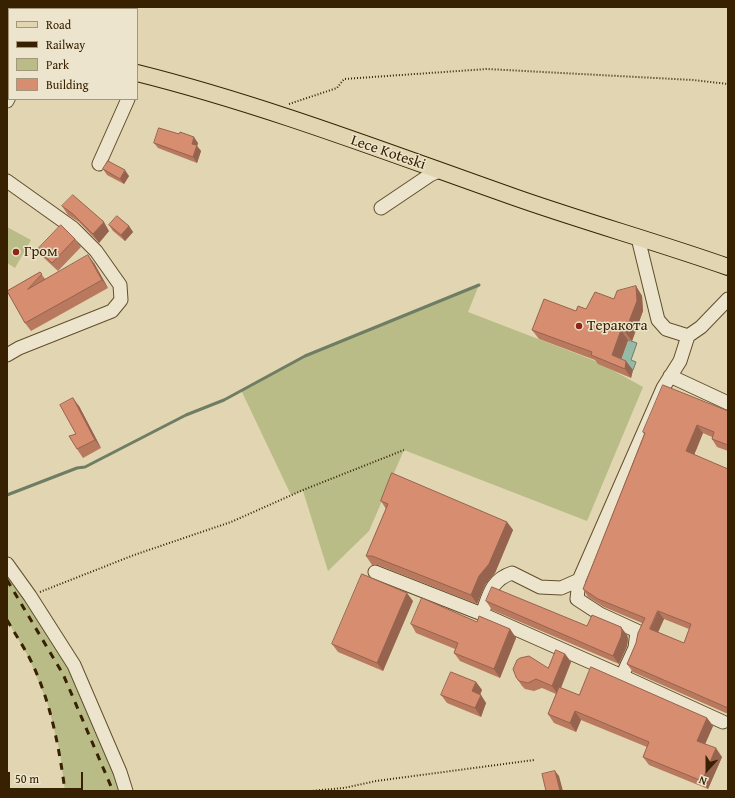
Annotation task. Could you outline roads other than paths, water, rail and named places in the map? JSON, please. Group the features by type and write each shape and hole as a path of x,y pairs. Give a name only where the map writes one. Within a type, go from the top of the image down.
{"main road":[{"name":"Lece Koteski","path":"138,74 184,85 277,113 439,171 728,267"}],"street":[{"path":"99,164 128,100"},
{"path":"381,208 430,175 439,171"},
{"path":"7,181 73,228 96,250 120,284 121,300 112,311 18,348 7,355"},
{"path":"638,238 658,320 666,329 688,336"},
{"path":"622,676 635,648 637,631 600,614 577,599 579,580 663,388 680,361 688,336 701,326 728,299"},
{"path":"670,376 728,403"},
{"path":"7,564 30,596 74,665 120,772 126,791"},
{"path":"375,572 482,614 723,722"},
{"path":"482,614 492,589 500,577 512,573 540,587 561,588 579,580"}],"waterway":[{"path":"7,495 77,468 85,467 186,415 224,400 305,356 479,285"}],"railway":[{"path":"7,580 63,674 113,791"},
{"path":"7,620 29,657 43,689 57,740 65,791"}],"place":[{"name":"Гром","path":"16,252"},
{"name":"Теракота","path":"579,326"}]}
